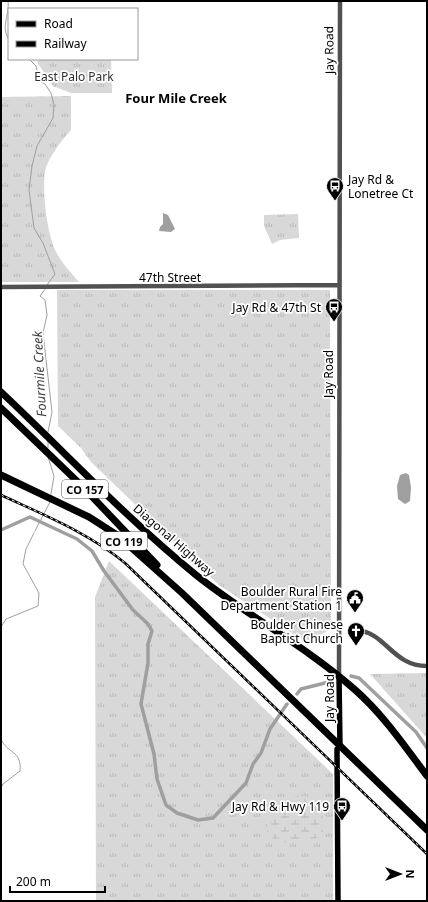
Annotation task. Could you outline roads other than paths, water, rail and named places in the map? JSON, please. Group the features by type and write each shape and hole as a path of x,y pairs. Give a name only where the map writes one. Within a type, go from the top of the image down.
{"highway":[{"name":"Diagonal Highway","path":"1,392 148,534 193,573 247,613 340,677 353,688 380,715 427,776"},
{"name":"CO 157","path":"1,408 57,461 182,593"},
{"name":"CO 119","path":"1,475 58,501 108,529 182,593 427,830"}],"main road":[{"name":"Jay Road","path":"338,901 340,677"}],"street":[{"name":"Jay Road","path":"340,1 340,677"},
{"name":"47th Street","path":"1,287 340,286"},
{"path":"356,630 372,634 403,660 415,665 427,666"}],"waterway":[{"path":"8,1 5,25 6,35 8,38"},
{"path":"30,60 36,66 39,81 45,84 51,93 54,105 53,118 37,146 32,166 29,190 34,228 43,243 55,274 47,285"},
{"name":"Fourmile Creek","path":"46,288 40,296 45,300 47,315 43,333 52,412 48,432"},
{"name":"Fourmile Creek","path":"48,441 48,448"},
{"name":"Fourmile Creek","path":"48,457 54,476 51,494"},
{"name":"Fourmile Creek","path":"35,531 50,502"},
{"path":"1,530 30,517 77,539 92,551 104,571 133,610 148,624 152,631 148,644 148,663 141,704 154,754 157,779 166,805 177,813 198,820 213,818 246,783 253,764 261,753 270,729 287,704"},
{"name":"Fourmile Creek","path":"1,627 6,619 38,606 39,593 23,564 26,549 34,533"},
{"path":"351,676 359,678 416,732 427,748"},
{"path":"297,694 301,689 329,682"},
{"name":"Fourmile Creek","path":"1,739 19,759 20,764 20,771 3,784 1,788"}],"railway":[{"path":"1,495 50,517 111,552 125,563 427,854"}],"place":[{"name":"Jay Rd & Lonetree Ct","path":"335,201"},
{"name":"Jay Rd & 47th St","path":"334,322"},
{"name":"Boulder Rural Fire Department Station 1","path":"355,613"},
{"name":"Boulder Chinese Baptist Church","path":"356,646"},
{"name":"Jay Rd & Hwy 119","path":"342,821"}],"district":[{"name":"Four Mile Creek","path":"176,98"}],"park label":[{"name":"East Palo Park","path":"74,76"}]}
